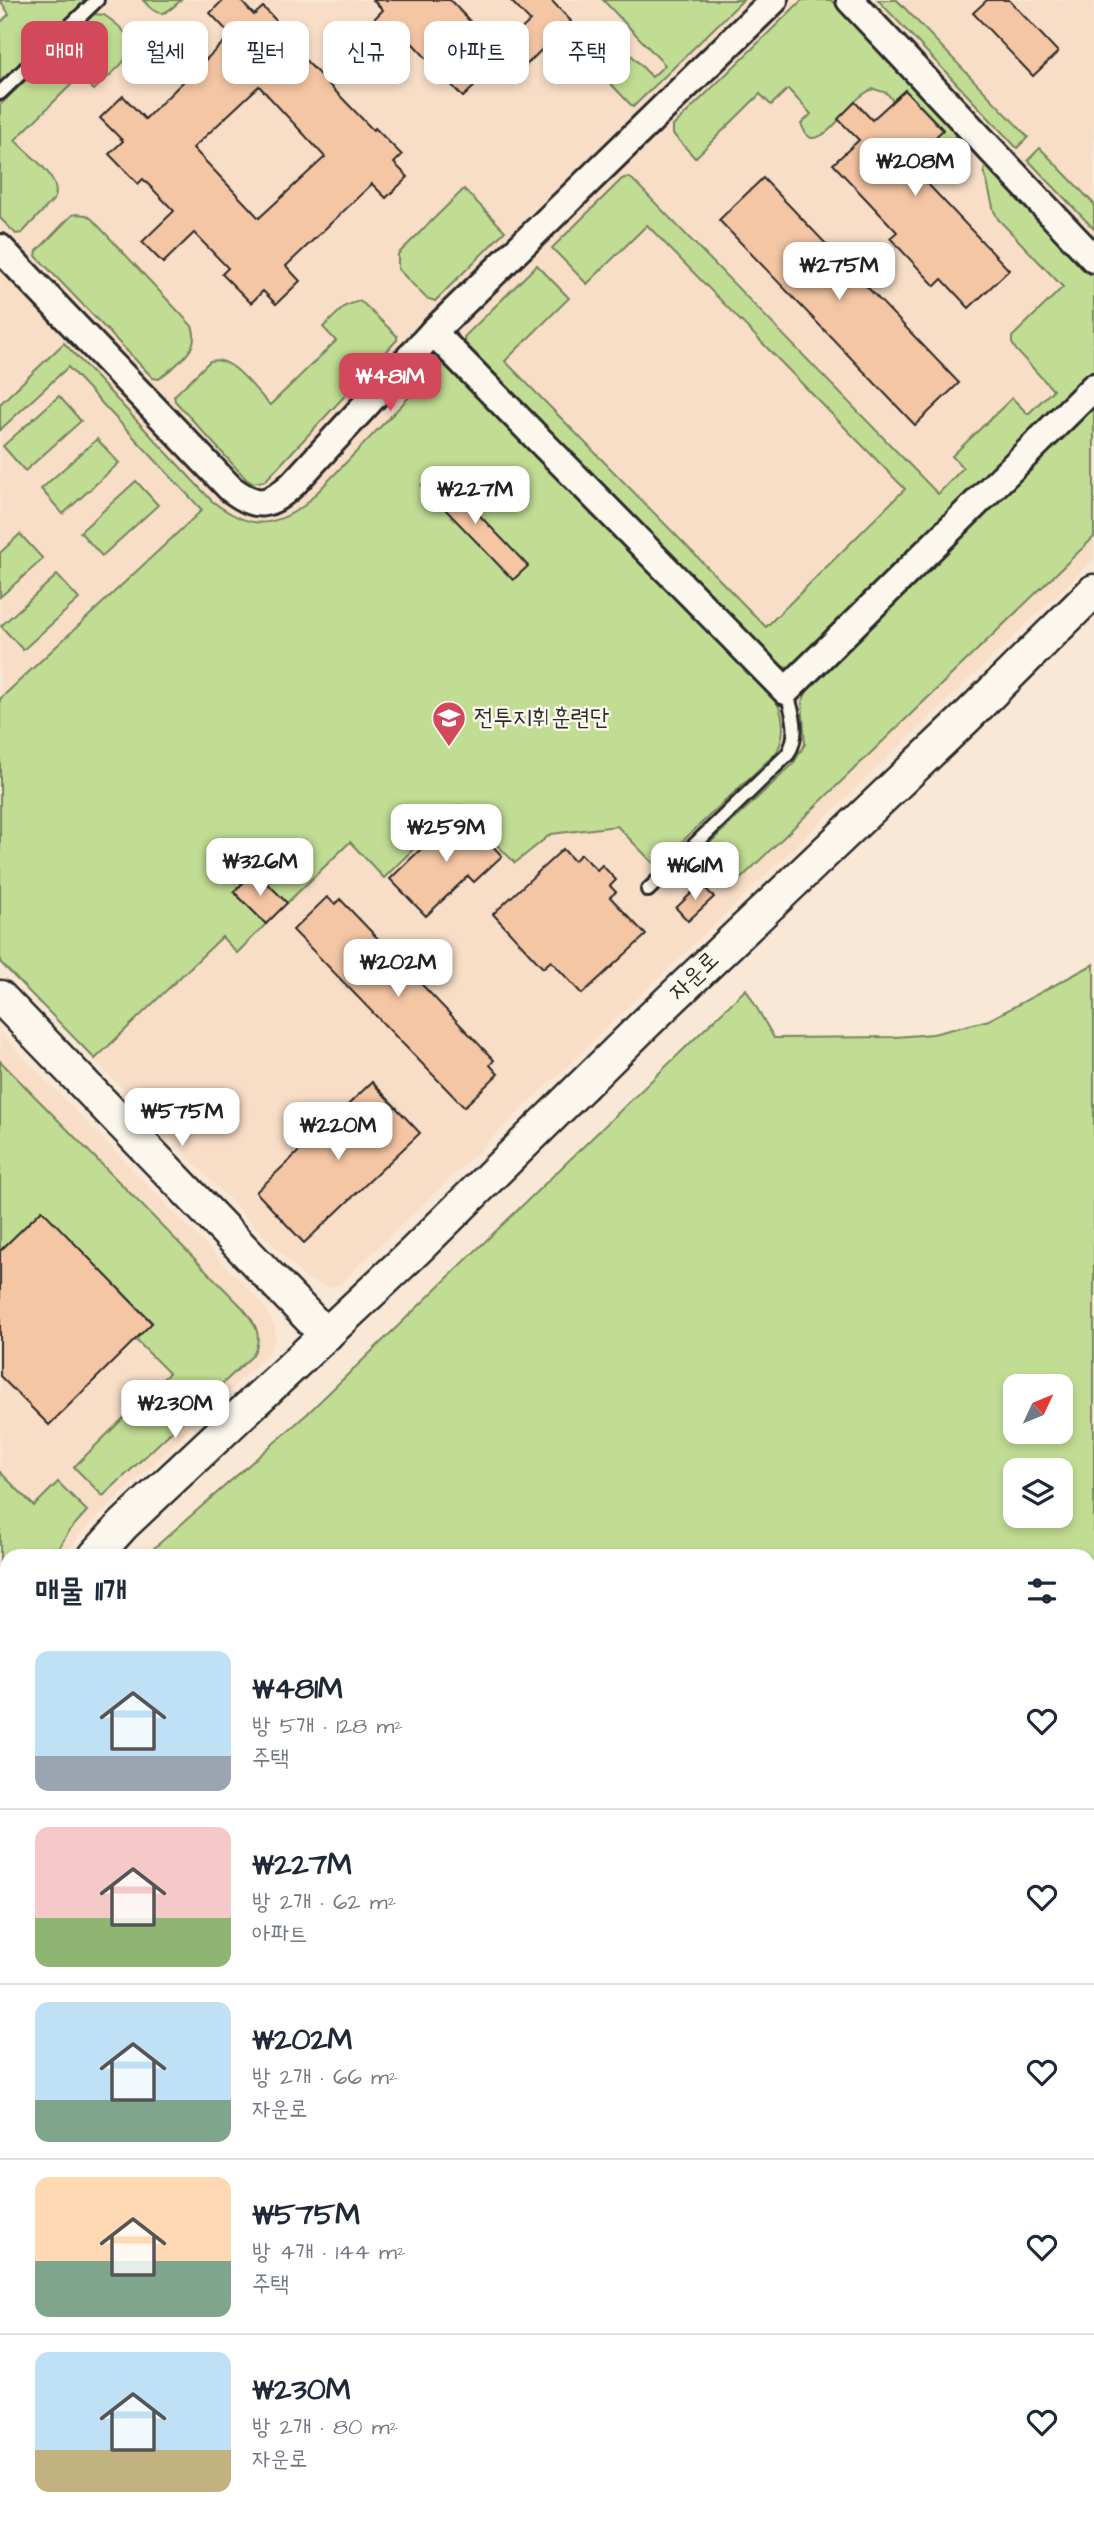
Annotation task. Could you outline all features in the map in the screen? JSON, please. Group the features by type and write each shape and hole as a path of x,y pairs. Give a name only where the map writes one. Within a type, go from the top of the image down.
{"street":[{"path":"0,248 231,489 247,501 265,503 278,498 433,332 774,0"},
{"path":"850,0 1094,259"},
{"path":"433,332 786,691 1094,387"},
{"name":"자운로","path":"101,1549 123,1525 434,1233 646,1023 967,717 1094,591"},
{"path":"0,997 326,1335"}],"lane":[{"path":"0,93 97,0"},
{"path":"648,890 788,754 795,733 794,716 786,691"}],"shaded area":[{"name":"전투지휘훈련단","path":"109,0 1094,0 1094,559 339,1285 328,1287 306,1279 0,962 0,105 22,84 108,84 108,21 87,21"},
{"path":"0,1033 264,1305 275,1328 276,1339 267,1354 81,1533 69,1549 0,1549"}],"green space":[{"path":"0,0 88,0 66,21 21,21 21,64 0,84 0,23 9,14"},
{"path":"143,0 181,0 166,12 158,13"},
{"path":"603,0 743,0 633,107 611,84 630,84 630,54 652,77 665,65 630,28 630,21 623,21"},
{"path":"802,0 830,0 840,5 958,133 953,141 943,145 931,141 943,129 905,90 893,101 887,93 874,89 857,99 827,132 811,138 801,124 811,114 788,89 771,105 760,94 695,158 673,134 673,126"},
{"path":"878,0 897,0 1028,137 1017,148"},
{"path":"94,14 104,15 122,30 122,63 108,77 108,21 87,21"},
{"path":"22,84 72,84 15,140 49,174 56,190 55,198 22,233 16,234 0,218 0,105"},
{"path":"88,84 101,84 94,90"},
{"path":"1040,148 1094,204 1094,229 1028,160"},
{"path":"989,162 1094,265 1094,379 792,666 778,668 466,349 464,337 537,265 569,298 505,361 766,627 905,489 647,225 587,284 552,248 622,179 628,177 633,180 938,494 963,468 952,456 1012,398 1028,414 1053,390 1016,350 1012,337 1063,287 998,219 984,170"},
{"path":"464,189 505,231 435,301 426,298 398,269 398,254"},
{"path":"72,215 92,219 192,326 194,335 190,350 159,379 153,378 36,256 37,251"},
{"path":"359,301 397,336 397,340 265,481 253,483 247,480 175,401 174,396 210,361 218,360 235,368 270,405 336,341 323,327 345,306"},
{"path":"64,343 212,501 236,516 257,522 280,519 305,505 444,361 771,692 783,721 777,752 656,866 617,826 551,834 515,863 458,805 384,878 350,842 287,903 255,871 234,892 266,924 237,953 222,937 95,1059 0,962 0,699 202,510 68,367 0,430 0,404"},
{"path":"59,396 81,421 25,471 3,446"},
{"path":"1094,400 1094,537 729,890 699,861 699,853 793,764 805,744 802,702 813,678"},
{"path":"97,439 119,463 63,514 41,489"},
{"path":"136,481 158,505 102,556 80,532"},
{"path":"20,534 43,559 0,597 0,553"},
{"path":"57,575 79,599 23,650 1,626"},
{"path":"1094,964 1094,1549 153,1549 307,1414 746,989 774,1038 933,1034 989,1020"},
{"path":"0,1061 243,1308 257,1331 256,1349 252,1356 103,1496 74,1467 169,1373 135,1339 152,1322 42,1211 0,1251"},
{"path":"0,1472 34,1506 58,1482 87,1511 69,1531 58,1549 0,1549"}],"building":[{"path":"223,0 240,0 254,15 263,7 277,21 222,21 222,26 210,13"},
{"path":"373,0 450,0 470,21 424,21 424,56 410,41 410,21 372,21 383,10"},
{"path":"510,0 551,0 571,21 543,21 543,48 529,62 530,21"},
{"path":"987,0 1009,0 1058,52 1033,76 973,13"},
{"path":"222,44 222,84 309,84 309,64 323,78 323,84 329,84 373,130 375,128 402,155 394,163 408,177 386,198 372,184 286,266 300,281 276,304 263,291 251,303 222,274 228,268 194,233 163,263 142,242 174,211 143,179 138,184 109,154 123,141 100,118 123,96 145,119 181,84 208,84 208,57","holes":["259,86 325,157 259,218 193,148"]},
{"path":"451,84 477,84 463,97"},
{"path":"905,90 943,130 908,163 1009,270 969,308 942,279 935,286 890,238 897,232 833,164 859,140 838,119 855,102 872,120"},
{"path":"763,178 959,383 915,425 719,220"},
{"path":"437,471 528,566 513,580 422,485"},
{"path":"460,811 502,856 474,882 468,876 426,916 390,879"},
{"path":"563,849 574,861 581,854 597,870 602,865 616,880 610,886 616,892 610,897 646,935 582,994 551,961 543,968 493,914"},
{"path":"255,871 287,903 266,924 234,892"},
{"path":"701,884 714,897 688,921 676,908"},
{"path":"327,897 335,904 340,899 494,1060 490,1065 498,1074 464,1107 293,930"},
{"path":"372,1082 420,1133 304,1243 256,1192"},
{"path":"42,1210 152,1323 49,1425 0,1376 0,1251"}],"place":[{"name":"전투지휘훈련단","path":"449,748"}]}
